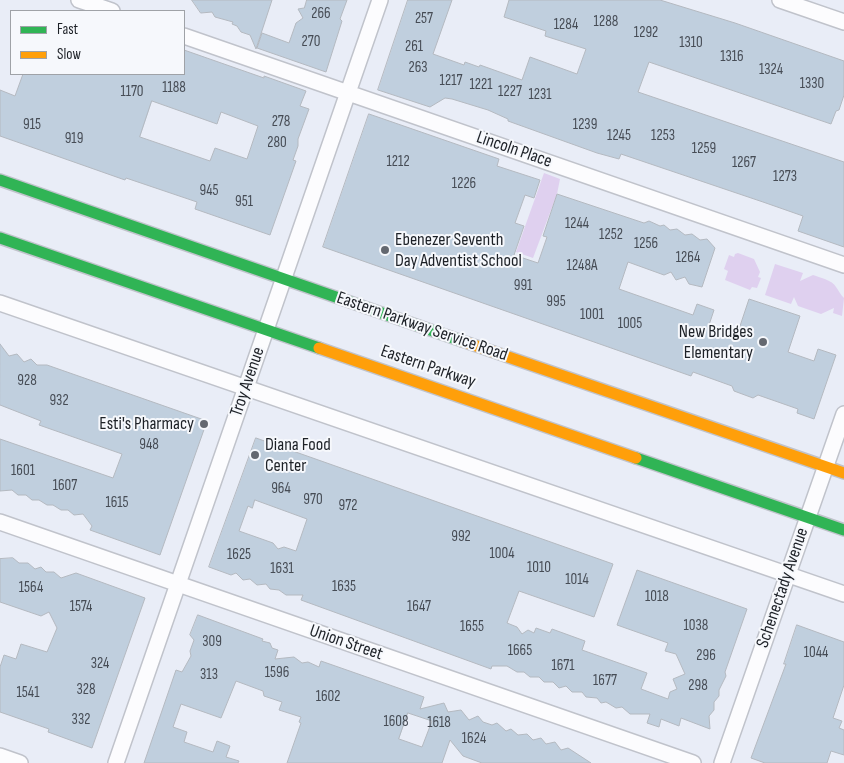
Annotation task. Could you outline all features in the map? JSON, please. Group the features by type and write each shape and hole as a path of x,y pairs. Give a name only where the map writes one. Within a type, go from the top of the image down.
{"street":[{"path":"79,0 109,10"},
{"name":"Troy Avenue","path":"116,763 380,0"},
{"path":"780,0 844,22"},
{"name":"Lincoln Place","path":"185,36 844,264"},
{"name":"Eastern Parkway Service Road","path":"0,180 844,473"},
{"name":"Eastern Parkway","path":"0,238 844,530"},
{"path":"0,303 844,594"},
{"name":"Schenectady Avenue","path":"722,763 844,414"},
{"name":"Union Street","path":"0,522 693,763"},
{"path":"0,756 20,763"}],"shaded area":[{"path":"544,173 560,179 557,194 533,258 516,252"},
{"path":"738,253 754,259 760,272 758,277 761,278 757,288 752,287 750,290 725,280 728,271 724,269 729,255 734,257"},
{"path":"775,264 803,273 800,281 813,275 832,283 844,298 842,316 833,313 834,308 821,314 798,306 794,297 791,304 765,295"}],"building":[{"path":"192,0 272,0 256,49 250,35 241,32 237,26 232,24 233,22 215,17 212,12 201,13"},
{"path":"307,0 347,0 326,72 257,48 262,33 289,43 296,23 303,18 298,9 304,8"},
{"path":"408,0 452,0 433,54 464,65 465,62 479,67 480,65 522,80 530,57 577,74 586,49 545,36 546,31 504,17 509,0 660,0 735,23 844,61 844,95 839,110 836,111 831,124 649,62 638,92 844,162 844,247 798,231 803,216 621,154 619,159 597,153 508,121 508,119 488,110 452,99 445,98 430,107 378,90"},
{"path":"185,50 306,91 300,106 309,109 298,139 298,146 293,160 296,161 270,235 195,209 197,202 126,178 125,180 0,136 0,90 15,96 23,75 185,75","holes":["152,101 217,124 221,112 258,126 247,159 215,148 210,161 140,137"]},
{"path":"369,114 499,159 497,166 540,180 534,198 525,195 515,223 524,226 514,255 538,263 547,237 543,236 557,194 644,223 649,221 660,226 664,225 670,230 677,229 685,235 692,234 700,240 707,239 715,248 702,287 689,284 685,277 676,280 671,272 664,275 628,262 619,289 693,315 697,304 714,310 709,325 737,335 749,299 800,316 788,352 814,361 818,349 836,355 814,419 797,413 798,409 758,395 753,398 734,391 732,386 693,372 691,376 323,247"},
{"path":"0,344 9,356 17,354 24,362 31,359 37,365 47,365 207,421 160,555 90,530 92,526 83,514 74,515 68,510 61,510 39,500 32,500 26,495 18,495 12,490 0,491 0,439 113,478 122,454 39,425 41,421 0,405"},
{"path":"256,438 613,564 594,617 519,591 507,623 517,627 522,634 528,630 534,633 536,628 550,633 552,629 585,641 582,650 647,673 641,689 668,699 670,692 677,689 673,679 685,674 676,654 665,651 668,643 617,625 637,570 747,609 725,672 726,676 719,690 719,696 714,702 714,710 709,716 710,729 681,718 679,726 661,719 659,727 647,723 650,714 630,714 622,707 616,708 606,702 601,703 597,698 586,697 582,692 572,692 566,686 559,688 553,682 544,682 539,677 530,677 524,672 517,672 507,666 492,666 491,669 301,600 303,595 286,595 279,590 270,589 266,584 257,585 250,579 243,580 236,573 231,575 209,567","holes":["255,500 307,519 296,551 284,547 278,549 273,543 239,531 248,506 252,508"]},
{"path":"13,558 19,563 28,563 35,569 41,567 46,572 54,572 61,578 76,573 145,598 92,748 48,732 49,729 0,712 0,667 4,655 16,659 21,644 47,652 57,628 49,612 41,616 0,602 0,559"},
{"path":"198,615 270,643 272,648 278,650 275,659 294,657 302,663 308,662 319,667 321,661 424,697 420,709 444,703 448,712 461,710 469,720 478,716 483,722 492,725 497,723 506,731 511,729 518,735 527,734 533,740 541,738 546,744 555,742 561,750 568,748 591,763 482,763 463,756 450,740 442,763 287,763 301,723 299,722 301,717 279,710 282,702 264,696 263,691 236,681 221,718 181,704 173,727 187,732 184,742 213,752 217,741 230,746 226,757 239,761 238,763 144,763 176,670 182,672 191,656 190,651 194,640 190,635","holes":["408,713 432,721 422,747 399,739"]},
{"path":"797,625 844,642 844,685 833,718 842,721 839,728 844,730 844,755 831,751 827,763 765,763 751,758 786,664 784,664"}],"traffic: fast":[{"path":"0,180 462,341"},
{"path":"0,238 319,348"},
{"path":"636,458 844,530"}],"traffic: slow":[{"path":"462,341 844,473"},
{"path":"319,348 636,458"}],"place":[{"name":"Ebenezer Seventh Day Adventist School","path":"385,250"},
{"name":"New Bridges Elementary","path":"763,342"},
{"name":"Esti's Pharmacy","path":"204,424"},
{"name":"Diana Food Center","path":"255,455"}]}
